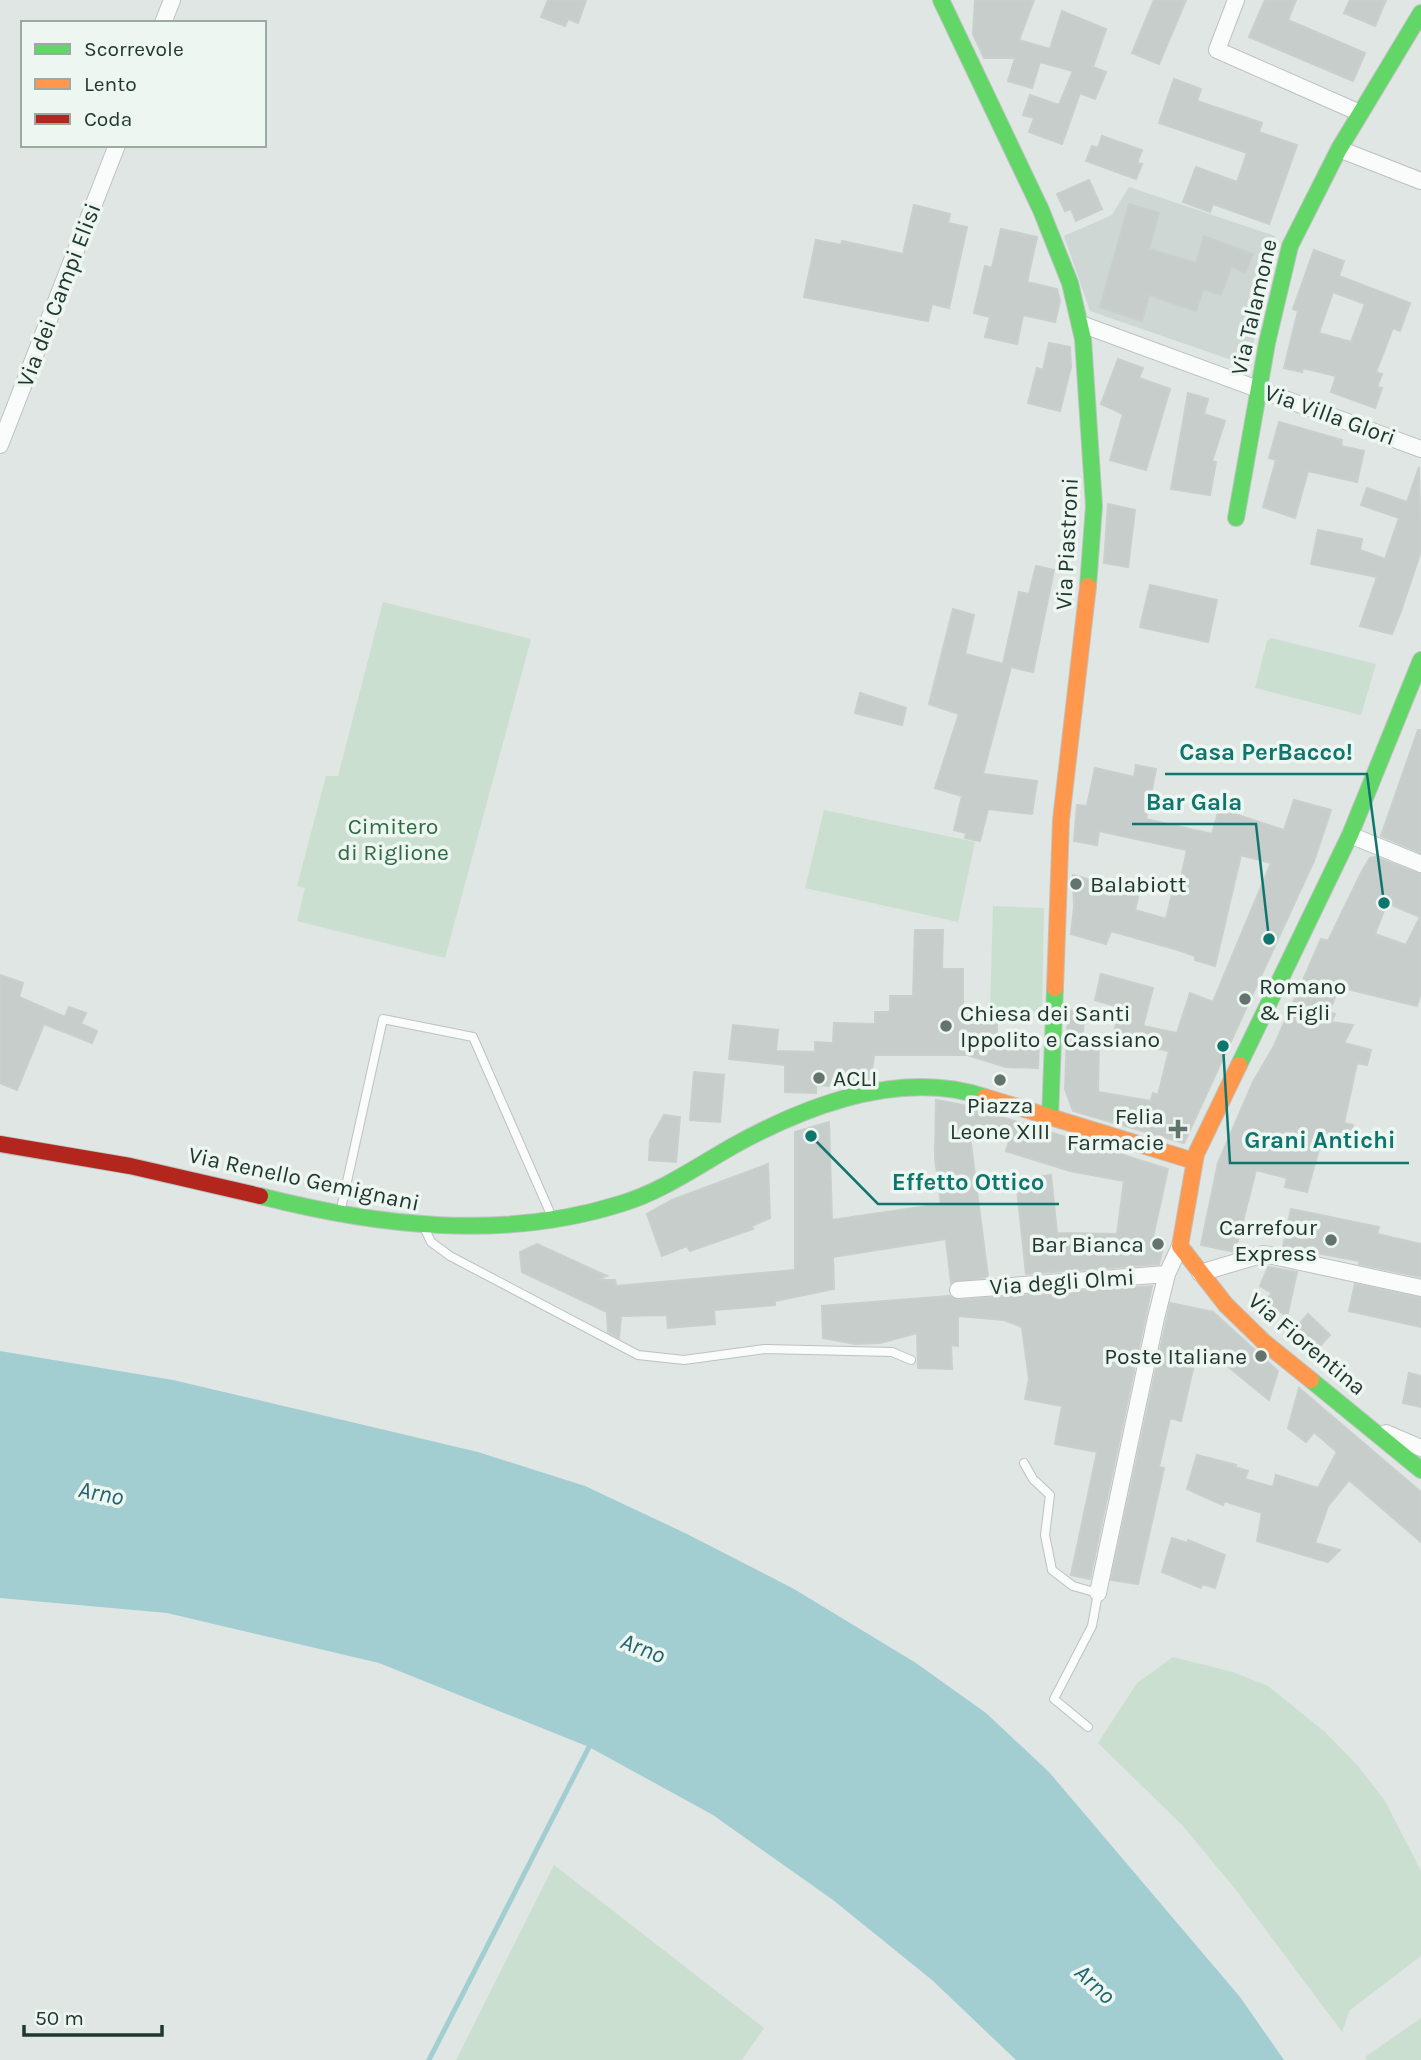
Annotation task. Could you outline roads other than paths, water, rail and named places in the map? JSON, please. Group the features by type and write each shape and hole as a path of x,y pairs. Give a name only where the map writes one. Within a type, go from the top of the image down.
{"street":[{"path":"164,21 172,0"},
{"name":"Via Piastroni","path":"941,0 1041,210 1065,266 1080,324 1094,506 1084,640 1061,820 1050,1118"},
{"path":"1236,0 1217,50 1360,113"},
{"name":"Via Talamone","path":"1236,517 1259,388 1290,246 1339,149 1421,13"},
{"name":"Via dei Campi Elisi","path":"0,445 116,147"},
{"path":"1339,149 1421,181"},
{"name":"Via Villa Glori","path":"1080,324 1421,449"},
{"path":"1098,1592 1167,1274 1180,1247 1194,1161 1350,835 1421,660"},
{"path":"1350,835 1421,864"},
{"name":"Via Renello Gemignani","path":"0,1144 141,1168 340,1213 398,1225 423,1227 585,1213 643,1196 746,1139 799,1115 860,1096 922,1094 951,1088 1194,1161"},
{"name":"Via Fiorentina","path":"1180,1247 1237,1317 1421,1470"},
{"path":"1200,1273 1264,1254 1421,1288"},
{"name":"Via degli Olmi","path":"958,1290 1167,1274"},
{"path":"1370,1427 1421,1448"}],"lane":[{"path":"340,1213 383,1019 473,1037 552,1217"},
{"path":"423,1227 430,1242 450,1256 638,1355 684,1360 765,1349 892,1352 911,1360"},
{"path":"1024,1464 1033,1479 1050,1496 1045,1535 1052,1570 1073,1586 1098,1592 1092,1626 1054,1699 1088,1727"}],"water":[{"name":"Arno","path":"0,1351 173,1380 478,1452 585,1486 794,1589 916,1663 986,1713 1049,1772 1240,1997 1284,2060 1016,2060 932,1980 833,1900 713,1815 589,1747 379,1663 167,1613 0,1598"}],"waterway":[{"path":"429,2060 589,1747"}],"place":[{"name":"Balabiott","path":"1076,884"},
{"name":"Casa PerBacco!","path":"1384,903"},
{"name":"Bar Gala","path":"1269,939"},
{"name":"Romano & Figli","path":"1245,999"},
{"name":"Chiesa dei Santi Ippolito e Cassiano","path":"946,1026"},
{"name":"Grani Antichi","path":"1223,1046"},
{"name":"ACLI","path":"819,1078"},
{"name":"Piazza Leone XIII","path":"1000,1080"},
{"name":"Felia Farmacie","path":"1178,1129"},
{"name":"Effetto Ottico","path":"811,1136"},
{"name":"Carrefour Express","path":"1331,1240"},
{"name":"Bar Bianca","path":"1158,1244"},
{"name":"Poste Italiane","path":"1261,1356"}],"park label":[{"name":"Cimitero di Riglione","path":"393,839"}]}
